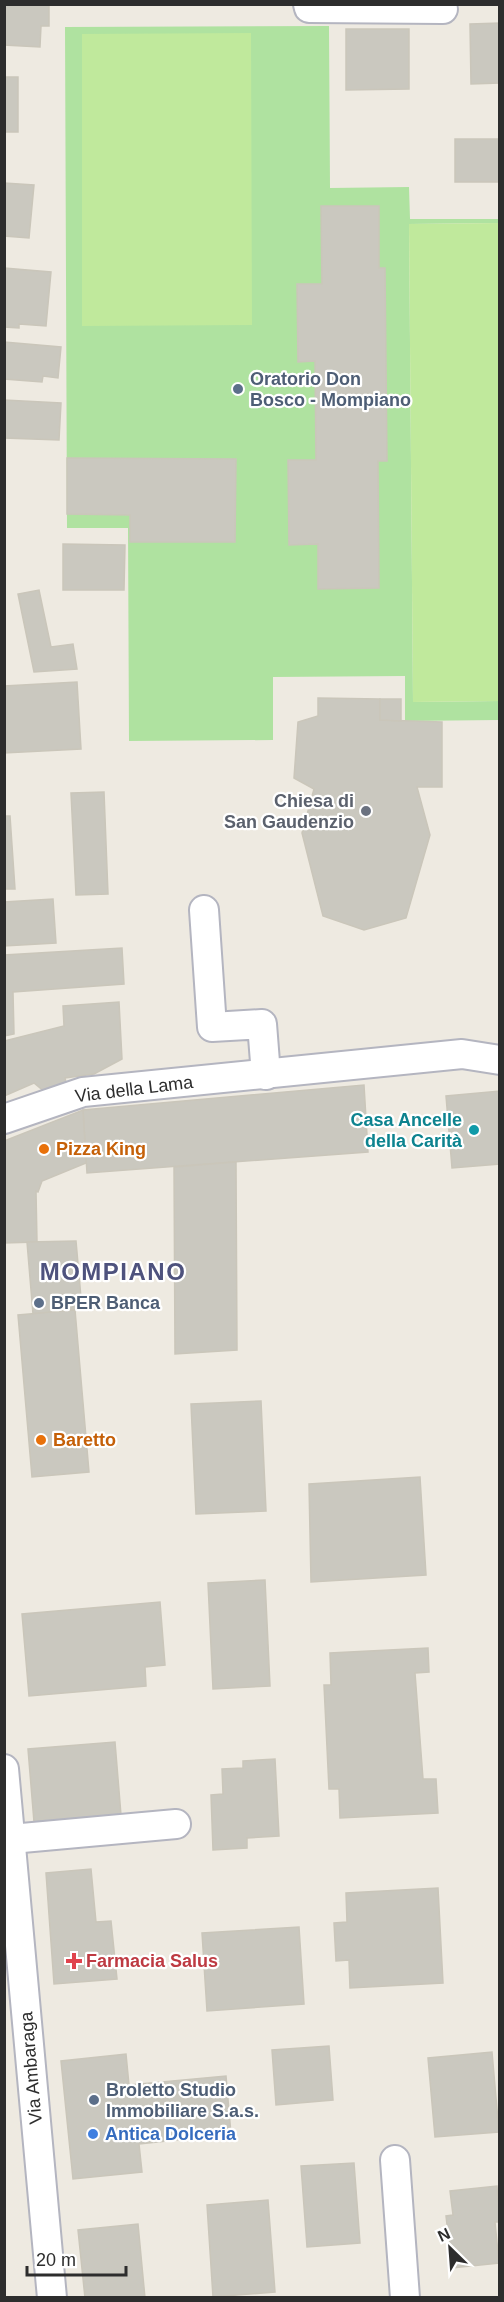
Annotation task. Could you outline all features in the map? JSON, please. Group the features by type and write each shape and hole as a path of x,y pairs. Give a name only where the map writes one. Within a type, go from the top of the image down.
{"street":[{"path":"308,4 309,8 443,9"},
{"path":"204,910 212,1027 262,1023 266,1075"},
{"name":"Via della Lama","path":"4,1119 83,1092 462,1054 500,1060"},
{"name":"Via Ambaraga","path":"4,1769 52,2298"},
{"path":"11,1839 176,1824"},
{"path":"395,2160 405,2298"}],"green space":[{"name":"Oratorio Don Bosco - Mompiano","path":"329,26 330,188 409,187 410,219 499,219 499,223 409,224 413,702 499,701 499,720 405,721 405,676 273,677 273,740 129,741 128,528 67,528 65,27"},
{"path":"251,33 252,325 82,326 82,34"},
{"path":"499,223 499,701 413,702 409,224"}],"building":[{"path":"4,4 49,4 49,26 41,26 40,47 4,45"},
{"path":"500,23 500,83 471,84 470,24"},
{"path":"346,29 409,29 409,89 346,90"},
{"path":"4,77 18,77 18,132 4,132"},
{"path":"455,139 500,139 500,182 455,182"},
{"path":"4,183 34,185 29,238 4,236"},
{"path":"321,206 379,206 379,268 385,268 387,461 378,461 379,588 318,589 318,544 289,545 288,460 316,460 315,361 298,362 297,284 322,284"},
{"path":"4,268 51,272 46,326 19,324 19,328 4,327"},
{"path":"4,342 61,347 58,378 43,376 42,382 4,379"},
{"path":"4,400 61,403 59,440 4,438"},
{"path":"67,458 236,459 235,542 130,542 130,515 67,514"},
{"path":"63,544 125,545 124,590 63,590"},
{"path":"39,590 51,647 73,644 77,669 34,672 18,594"},
{"path":"77,682 81,749 4,753 4,686"},
{"name":"Chiesa di San Gaudenzio","path":"318,698 380,699 380,720 442,722 442,787 417,787 430,835 406,918 364,930 323,916 302,833 314,789 294,778 298,722 318,716"},
{"path":"380,699 401,699 401,721 380,720"},
{"path":"104,792 108,894 76,895 71,793"},
{"path":"4,816 10,816 15,889 4,889"},
{"path":"53,899 56,943 4,946 4,902"},
{"path":"122,948 124,984 13,992 14,1034 4,1036 4,955"},
{"path":"119,1002 122,1059 94,1074 65,1078 67,1087 46,1093 34,1083 4,1096 4,1041 64,1026 63,1006"},
{"path":"364,1085 368,1152 87,1173 83,1110"},
{"name":"Casa Ancelle della Carità","path":"500,1091 500,1164 452,1168 446,1096"},
{"path":"83,1110 86,1163 42,1181 38,1192 36,1191 37,1242 4,1243 4,1141"},
{"path":"236,1162 237,1350 175,1354 174,1167"},
{"path":"76,1241 82,1309 33,1314 27,1242"},
{"path":"75,1310 89,1472 32,1477 18,1315"},
{"path":"261,1401 266,1511 196,1514 191,1404"},
{"path":"420,1477 426,1575 311,1582 309,1484"},
{"path":"265,1580 270,1686 213,1689 208,1583"},
{"path":"160,1602 165,1665 145,1667 146,1686 29,1696 22,1614"},
{"path":"428,1648 429,1672 415,1673 423,1779 436,1779 438,1813 340,1818 339,1789 329,1789 324,1685 331,1685 330,1653"},
{"path":"115,1742 121,1815 34,1822 28,1749"},
{"path":"275,1759 279,1836 247,1838 247,1848 213,1850 211,1795 223,1794 222,1769 243,1768 243,1761"},
{"path":"91,1869 96,1922 111,1921 117,1979 54,1984 46,1873"},
{"path":"438,1888 443,1983 350,1988 349,1960 336,1961 334,1923 347,1922 346,1893"},
{"path":"299,1927 304,2004 207,2011 202,1933"},
{"path":"329,2046 333,2100 276,2105 272,2050"},
{"path":"492,2052 499,2132 435,2137 428,2058"},
{"path":"126,2054 129,2085 226,2076 231,2134 139,2144 142,2172 73,2179 61,2061"},
{"path":"354,2163 360,2243 307,2247 301,2166"},
{"path":"497,2186 500,2222 495,2222 499,2263 452,2268 446,2216 453,2215 450,2191"},
{"path":"268,2200 275,2292 213,2297 207,2205"},
{"path":"138,2224 145,2298 85,2298 78,2230"}],"place":[{"name":"Oratorio Don Bosco - Mompiano","path":"238,389"},
{"name":"Chiesa di San Gaudenzio","path":"366,811"},
{"name":"Casa Ancelle della Carità","path":"474,1130"},
{"name":"Pizza King","path":"44,1149"},
{"name":"BPER Banca","path":"39,1303"},
{"name":"Baretto","path":"41,1440"},
{"name":"Farmacia Salus","path":"74,1961"},
{"name":"Broletto Studio Immobiliare S.a.s.","path":"94,2100"},
{"name":"Antica Dolceria","path":"93,2134"}],"district":[{"name":"MOMPIANO","path":"113,1271"}]}
